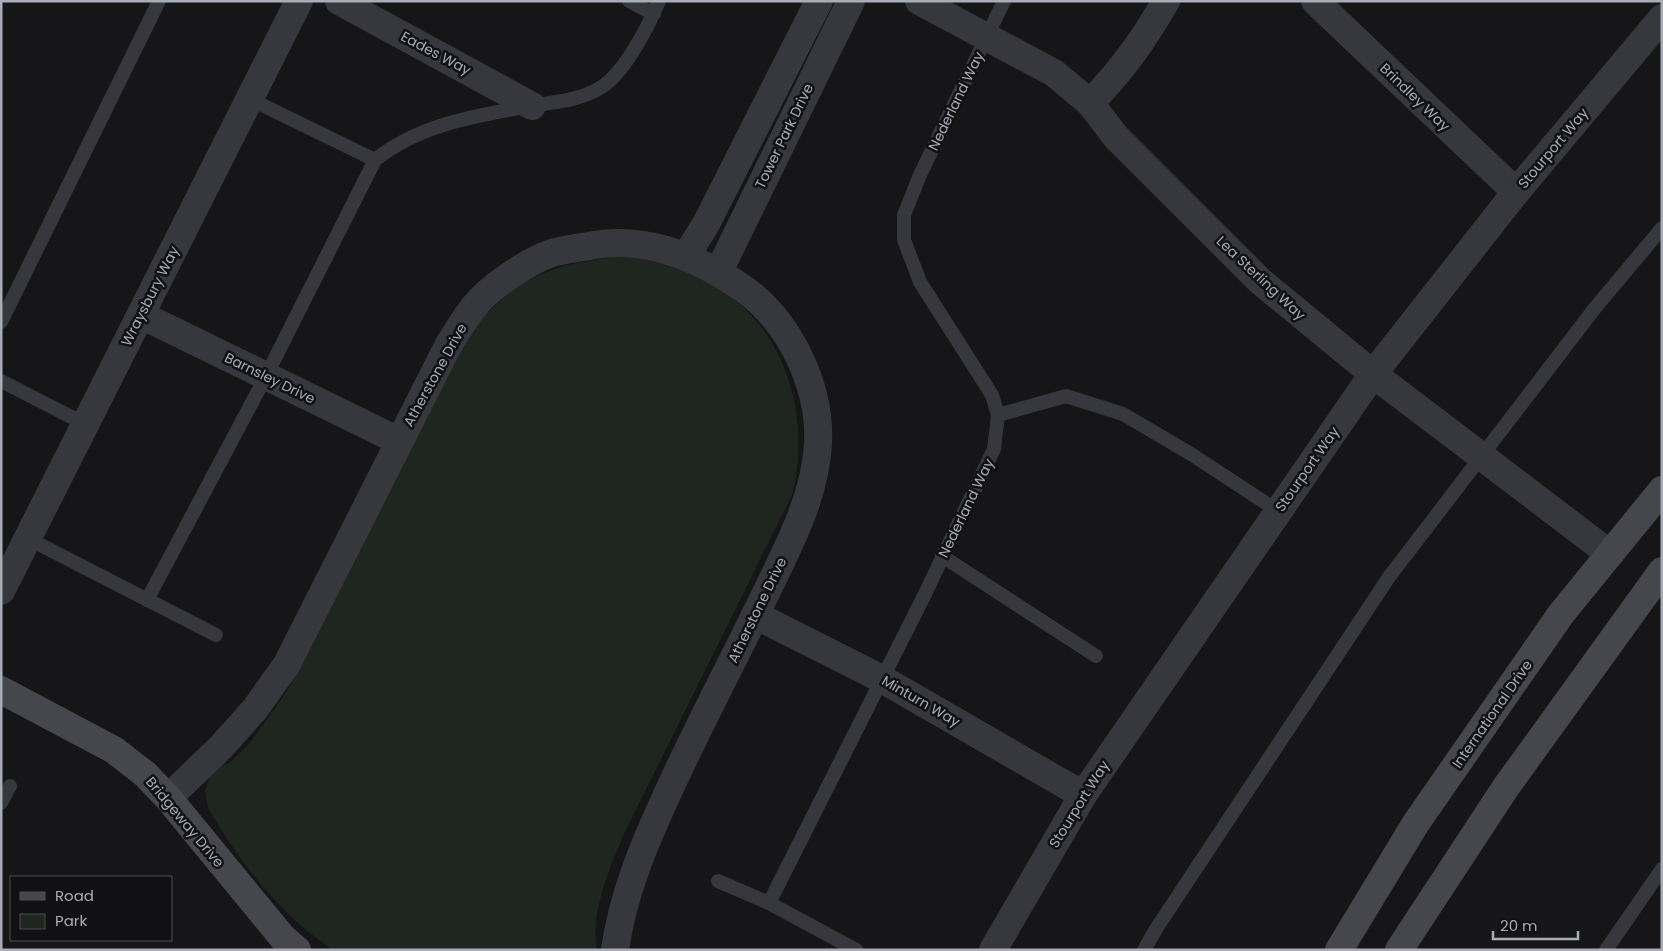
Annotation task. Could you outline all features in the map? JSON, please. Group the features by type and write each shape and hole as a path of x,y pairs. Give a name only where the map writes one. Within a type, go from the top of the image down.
{"main road":[{"name":"International Drive","path":"1339,950 1416,823 1561,614 1662,490"},
{"path":"1399,950 1506,787 1662,572"},
{"name":"Bridgeway Drive","path":"1,690 114,750 144,774 168,798 283,938 297,950"}],"street":[{"name":"Wraysbury Way","path":"1,591 299,1"},
{"name":"Eades Way","path":"339,1 532,106"},
{"name":"Tower Park Drive","path":"686,256 706,224 819,1"},
{"name":"Tower Park Drive","path":"719,271 851,1"},
{"name":"Lea Sterling Way","path":"919,1 1054,73 1090,103 1116,137 1260,280 1373,374 1610,554"},
{"path":"1090,103 1122,70 1150,30 1166,1"},
{"name":"Brindley Way","path":"1315,1 1516,192"},
{"path":"1655,1 1662,8"},
{"name":"Stourport Way","path":"993,950 1083,795 1373,374 1516,192 1662,18"},
{"name":"Atherstone Drive","path":"168,798 221,747 256,708 287,664 449,344 474,306 509,276 550,254 598,244 638,244 686,256 719,271 757,298 782,328 801,362 815,402 818,444 809,495 796,530 702,720 635,866 622,909 615,950"},
{"name":"Barnsley Drive","path":"141,315 400,441"},
{"name":"Minturn Way","path":"755,615 882,679 1083,795"}],"lane":[{"path":"1,322 159,1"},
{"path":"147,600 266,376 375,160 391,147 431,127 532,106 566,101 600,88 621,68 656,7 629,1"},
{"name":"Nederland Way","path":"769,903 882,679 994,449 998,415 992,395 920,282 904,240 904,215 920,175 1004,1"},
{"path":"250,99 375,160"},
{"path":"1144,950 1262,766 1389,577 1595,308 1662,228"},
{"path":"1,381 85,424"},
{"path":"998,415 1066,396 1123,414 1278,511"},
{"path":"27,538 216,635"},
{"path":"942,556 1096,656"},
{"path":"1,803 10,786"},
{"path":"1606,950 1662,869"},
{"path":"718,881 769,903 856,950"}],"green space":[{"path":"613,257 658,261 696,274 728,294 754,318 775,348 789,381 797,417 798,454 793,493 623,836 598,906 596,921 597,950 333,950 313,936 278,904 234,849 208,808 205,791 210,775 216,768 232,761 249,744 287,691 444,377 477,322 517,286 539,275 566,265"}]}
